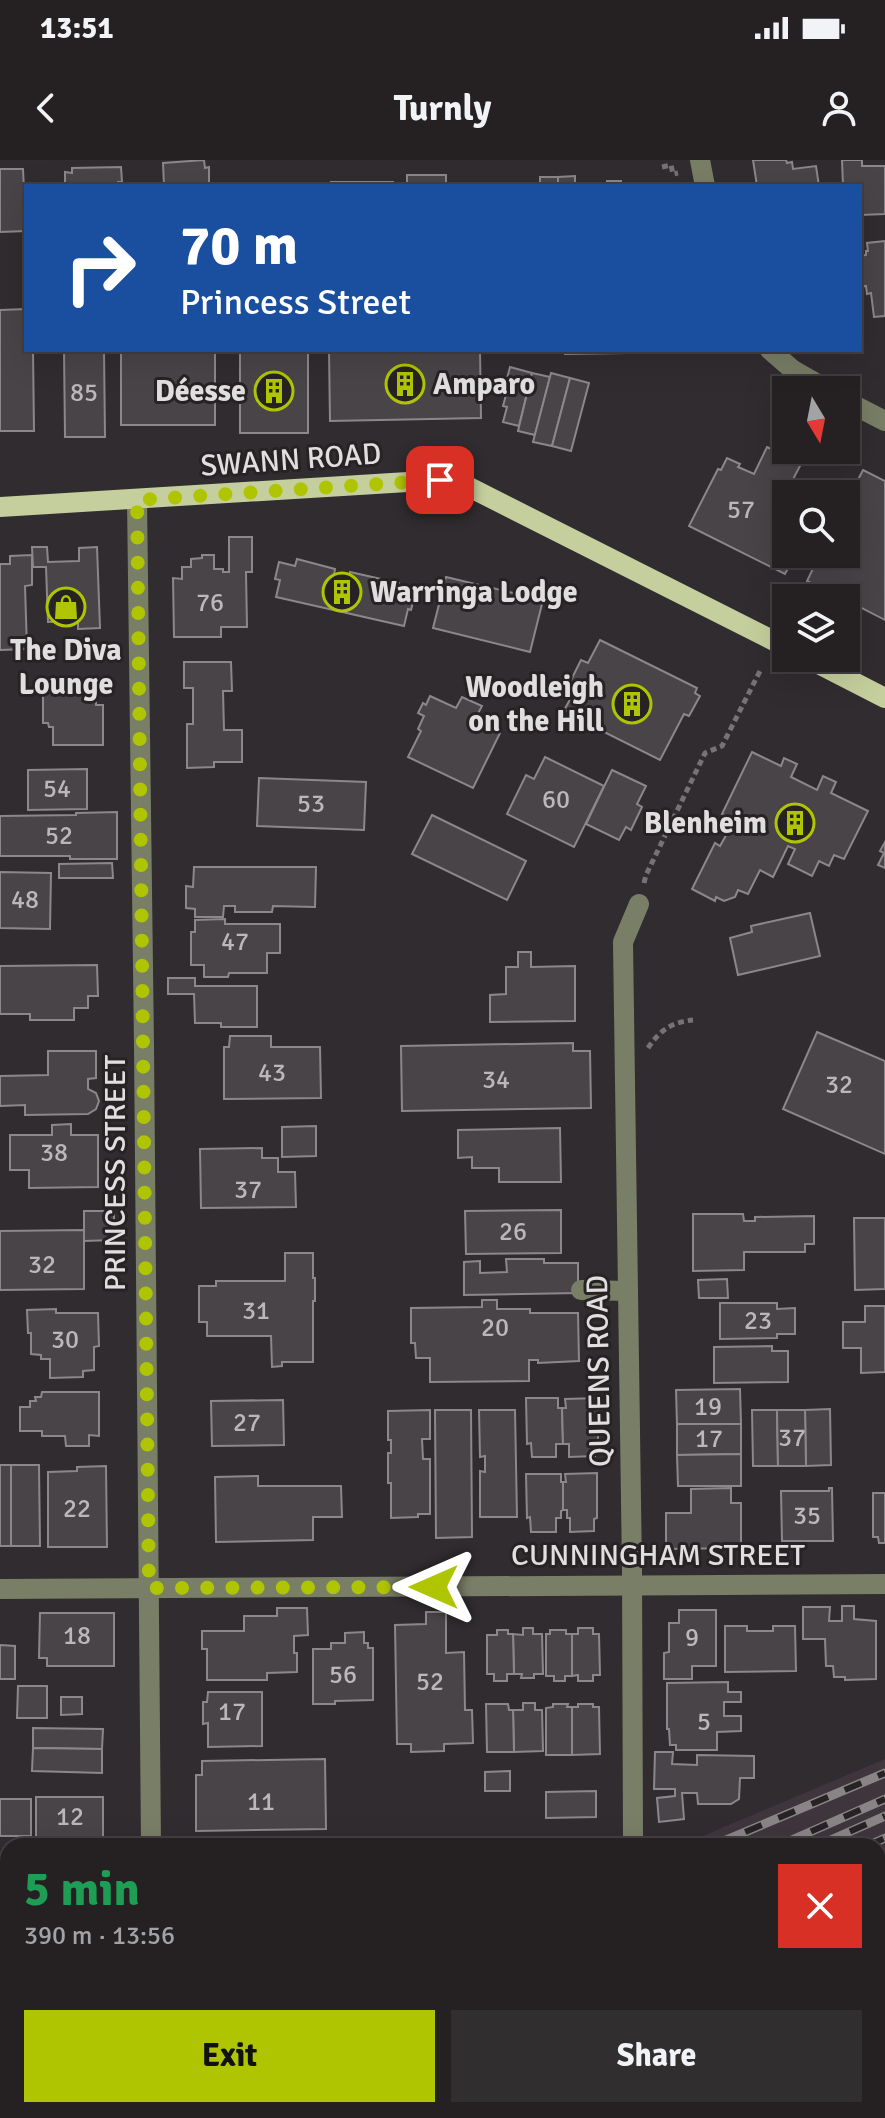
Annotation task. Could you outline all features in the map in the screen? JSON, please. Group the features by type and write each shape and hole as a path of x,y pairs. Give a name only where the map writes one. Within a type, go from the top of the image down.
{"main road":[{"name":"SWANN ROAD","path":"0,507 453,482 465,485 772,640"},
{"path":"834,672 885,698"}],"street":[{"path":"700,160 705,184"},
{"path":"772,352 804,376"},
{"path":"860,408 885,421"},
{"name":"PRINCESS STREET","path":"137,500 151,1838"},
{"name":"QUEENS ROAD","path":"633,1838 623,942 639,904"},
{"path":"581,1290 628,1291"},
{"name":"CUNNINGHAM STREET","path":"0,1589 885,1584"}],"path":[{"path":"662,167 671,165 673,174"},
{"path":"646,875 705,753 722,746 760,671"},
{"path":"646,1052 658,1032 678,1022 693,1020"}],"shaded area":[{"path":"885,1759 885,1838 698,1838"}],"building":[{"path":"204,160 205,168 209,167 209,184 164,184 163,163"},
{"path":"753,160 786,160 787,163 792,162 793,169 816,166 819,184 757,184"},
{"path":"842,160 862,160 862,166 885,166 885,214 862,215 862,184 843,184"},
{"path":"121,167 122,182 65,184 65,172 72,173 72,168"},
{"path":"0,169 23,169 24,231 0,232"},
{"path":"407,175 446,175 446,184 407,184"},
{"path":"575,176 575,184 558,184 558,177"},
{"path":"540,177 558,177 558,184 540,184"},
{"path":"607,181 621,181 621,184 607,184"},
{"path":"351,182 373,182 373,184"},
{"path":"885,241 885,316 874,317 871,293 867,294 866,286 862,287 862,256 868,251 867,243"},
{"path":"24,309 24,352 33,352 34,431 0,431 0,310"},
{"path":"64,352 104,352 105,437 65,437"},
{"path":"121,352 215,352 215,425 121,425"},
{"name":"Déesse","path":"240,352 308,352 308,433 240,433"},
{"name":"Amparo","path":"329,352 480,352 481,418 330,421"},
{"path":"565,352 627,352 627,353"},
{"path":"510,367 532,373 519,426 503,422 507,407 503,406 506,395 503,394"},
{"path":"532,373 550,377 535,435 518,431"},
{"path":"551,373 570,378 552,446 533,442"},
{"path":"570,378 589,383 571,451 552,446"},
{"path":"767,447 772,450 772,464 801,464 793,480 772,480 772,568 689,526 718,469 721,470 727,458 754,474"},
{"path":"863,470 885,481 885,620 860,607 860,584 813,584 807,581 813,568 860,568 858,480"},
{"path":"229,537 252,537 252,572 246,572 247,627 221,627 221,637 174,637 173,578 182,579 182,567 191,567 191,559 202,558 202,555 214,555 214,569 229,572"},
{"path":"32,547 47,547 48,562 79,561 79,548 97,547 100,628 78,629 78,621 48,622 46,567 33,567"},
{"path":"32,555 32,585 25,586 27,649 0,650 0,564 10,564 10,556"},
{"name":"Warringa Lodge","path":"297,559 335,569 334,575 349,578 350,572 399,583 397,590 415,594 404,626 276,597 280,580 275,579 279,562 295,566"},
{"path":"773,568 788,568 785,574"},
{"path":"446,577 543,600 530,652 433,628"},
{"name":"Woodleigh on the Hill","path":"600,640 697,688 695,693 700,696 689,716 684,714 660,760 564,710 571,698 564,694 581,660 588,663"},
{"path":"184,662 231,662 232,691 223,691 224,730 242,730 242,762 214,762 214,767 187,768 187,724 193,724 193,688 184,688"},
{"path":"96,687 96,705 103,705 103,745 53,745 53,727 43,723 43,688"},
{"path":"430,696 456,708 462,697 482,706 474,721 500,733 473,788 408,757 421,731 418,729 424,716 418,713"},
{"name":"Blenheim","path":"752,752 781,766 784,758 797,764 791,777 817,790 823,776 836,782 831,793 868,811 844,859 834,855 829,866 819,861 812,876 788,864 795,849 788,846 773,877 760,870 748,894 738,890 735,897 724,901 716,897 715,901 692,889 715,843 720,846 729,830 726,828 731,818 722,814"},
{"path":"545,757 604,786 574,847 507,814 526,775 534,779"},
{"path":"87,769 87,809 28,810 28,770"},
{"path":"612,770 646,786 637,804 642,807 631,830 626,827 619,840 586,824"},
{"path":"259,778 366,782 364,830 257,826"},
{"path":"117,812 117,859 0,856 0,816"},
{"path":"432,815 526,861 507,900 412,854"},
{"path":"885,842 885,868 878,865"},
{"path":"112,863 113,878 59,878 59,864"},
{"path":"194,867 316,867 315,907 273,906 272,912 235,912 235,906 224,906 223,917 195,917 195,909 186,908 186,886 193,887"},
{"path":"0,872 51,873 50,929 0,928"},
{"path":"810,913 820,956 738,975 730,938 752,932 751,926"},
{"path":"225,919 225,924 280,924 280,953 267,953 267,973 229,973 228,977 204,977 204,965 191,965 191,932 195,932 195,920"},
{"path":"518,952 531,952 531,967 575,966 575,1021 490,1022 490,995 506,994 506,967 518,967"},
{"path":"97,965 98,996 88,996 88,1008 74,1008 74,1020 30,1020 30,1014 0,1014 0,966"},
{"path":"168,978 195,978 195,986 257,986 257,1027 195,1023 194,994 168,994"},
{"path":"817,1032 885,1061 885,1154 783,1109"},
{"path":"230,1036 271,1036 271,1047 320,1047 321,1098 224,1099 224,1047 229,1047"},
{"path":"573,1043 573,1051 590,1051 591,1108 402,1111 401,1046"},
{"path":"48,1051 96,1051 96,1078 88,1079 88,1089 96,1093 99,1101 96,1109 88,1114 25,1115 25,1105 0,1106 0,1076 48,1075"},
{"path":"71,1124 71,1135 98,1135 98,1187 29,1188 29,1170 10,1170 10,1135 52,1135 52,1125"},
{"path":"316,1126 316,1156 282,1157 282,1127"},
{"path":"560,1128 561,1182 499,1182 499,1168 472,1168 472,1157 458,1158 458,1130"},
{"path":"262,1148 262,1158 278,1158 278,1172 295,1172 296,1207 201,1208 200,1149"},
{"path":"561,1210 561,1253 466,1254 465,1211"},
{"path":"84,1211 114,1211 114,1240 84,1241"},
{"path":"693,1214 743,1214 744,1221 755,1221 755,1217 814,1216 814,1244 805,1244 805,1252 744,1252 744,1270 693,1271"},
{"path":"854,1218 885,1218 885,1289 855,1290"},
{"path":"84,1230 84,1289 0,1290 0,1231"},
{"path":"285,1253 313,1253 313,1362 282,1362 282,1366 272,1367 271,1336 207,1336 207,1322 199,1322 199,1286 216,1286 216,1281 285,1281"},
{"path":"506,1259 578,1263 578,1293 464,1295 464,1262 480,1261 480,1273 507,1272"},
{"path":"727,1279 728,1298 699,1298 698,1280"},
{"path":"482,1300 497,1300 497,1309 578,1313 579,1361 538,1363 538,1360 529,1360 529,1381 430,1382 430,1358 416,1358 415,1343 411,1343 411,1308 482,1307"},
{"path":"720,1303 777,1303 777,1309 795,1308 795,1334 777,1334 777,1338 720,1339"},
{"path":"865,1306 885,1306 885,1372 861,1373 861,1348 843,1348 843,1322 865,1322"},
{"path":"56,1309 56,1313 98,1313 99,1346 94,1347 94,1370 83,1371 83,1377 50,1378 50,1359 31,1354 27,1310"},
{"path":"772,1346 772,1351 788,1351 788,1382 714,1383 714,1347"},
{"path":"740,1389 741,1424 677,1424 676,1390"},
{"path":"42,1392 99,1392 99,1436 89,1435 89,1446 66,1446 65,1436 42,1436 42,1431 20,1431 20,1407 30,1407 30,1401 36,1401 35,1397 41,1397"},
{"path":"526,1398 558,1398 558,1408 562,1408 563,1444 556,1444 556,1457 532,1457 531,1443 527,1444"},
{"path":"598,1398 595,1456 569,1457 569,1444 563,1444 562,1408 566,1408 565,1399"},
{"path":"283,1400 284,1445 212,1446 211,1401"},
{"path":"830,1409 831,1465 806,1466 805,1410"},
{"path":"430,1410 430,1439 422,1439 423,1459 430,1459 430,1514 391,1518 388,1411"},
{"path":"435,1410 471,1410 472,1537 436,1538"},
{"path":"479,1410 515,1410 517,1517 480,1517 480,1471 485,1472 485,1456 480,1457"},
{"path":"752,1410 777,1410 778,1466 753,1466"},
{"path":"777,1410 805,1410 806,1466 778,1466"},
{"path":"677,1424 741,1424 741,1454 677,1455"},
{"path":"741,1454 741,1486 678,1486 677,1455"},
{"path":"0,1465 11,1465 11,1546 0,1546"},
{"path":"11,1465 39,1465 40,1546 11,1546"},
{"path":"106,1466 107,1547 48,1547 48,1472"},
{"path":"597,1473 594,1531 570,1532 570,1518 567,1518 567,1510 563,1510 565,1474"},
{"path":"526,1474 561,1474 563,1510 561,1518 556,1518 556,1532 531,1532 530,1517 527,1518"},
{"path":"258,1476 258,1486 341,1486 342,1517 313,1517 313,1540 216,1542 215,1477"},
{"path":"731,1488 731,1503 741,1503 741,1548 666,1549 666,1513 691,1513 691,1489"},
{"path":"832,1488 833,1541 782,1541 781,1491 829,1491"},
{"path":"873,1493 885,1493 885,1543 879,1543 878,1537 873,1537"},
{"path":"842,1606 854,1606 854,1619 876,1621 876,1679 845,1680 845,1677 834,1677 833,1666 826,1666 825,1639 803,1639 803,1607 830,1607 829,1621 842,1621"},
{"path":"277,1608 307,1608 308,1635 294,1636 297,1672 267,1673 267,1680 207,1680 207,1649 202,1649 202,1631 244,1631 244,1616 277,1616"},
{"path":"679,1610 716,1610 716,1666 692,1666 692,1679 664,1679 664,1653 669,1652 669,1623 679,1623"},
{"path":"426,1612 446,1612 446,1653 464,1652 465,1710 472,1710 473,1743 444,1744 444,1751 411,1752 411,1744 397,1744 395,1625 426,1624"},
{"path":"40,1613 114,1613 114,1666 47,1666 47,1658 39,1658"},
{"path":"725,1626 747,1626 747,1631 773,1631 773,1626 795,1626 796,1671 725,1672"},
{"path":"523,1628 533,1628 533,1634 542,1634 543,1674 534,1674 534,1678 521,1678 522,1674 514,1674 513,1634 523,1635"},
{"path":"578,1628 593,1628 593,1634 599,1634 600,1675 593,1675 593,1681 578,1681 578,1675 572,1676 572,1634 578,1634"},
{"path":"497,1630 508,1630 508,1634 513,1634 514,1674 507,1674 507,1681 494,1681 494,1674 487,1674 487,1635 497,1635"},
{"path":"550,1630 566,1630 566,1634 572,1634 572,1676 565,1676 565,1681 554,1681 554,1676 546,1676 546,1634 550,1634"},
{"path":"364,1632 364,1643 368,1643 368,1648 373,1648 373,1700 313,1704 313,1649 331,1649 331,1643 345,1643 345,1633"},
{"path":"0,1645 15,1646 15,1679 0,1679"},
{"path":"728,1682 728,1692 741,1692 741,1702 724,1702 724,1716 741,1716 741,1731 717,1732 717,1750 676,1750 676,1745 670,1745 667,1683"},
{"path":"18,1686 47,1686 47,1718 17,1718"},
{"path":"208,1692 262,1692 262,1746 208,1747 208,1723 203,1724 203,1702 207,1702"},
{"path":"61,1697 82,1697 82,1714 61,1715"},
{"path":"523,1703 535,1703 535,1710 542,1710 543,1751 514,1752 513,1710 523,1710"},
{"path":"486,1704 508,1704 509,1710 513,1710 514,1752 487,1752"},
{"path":"553,1704 572,1707 572,1755 546,1755 546,1708 553,1707"},
{"path":"578,1704 599,1707 600,1754 572,1755 572,1707 578,1707"},
{"path":"33,1728 103,1729 102,1749 33,1748"},
{"path":"33,1748 102,1749 102,1773 32,1771"},
{"path":"655,1752 673,1752 672,1764 697,1765 697,1755 754,1756 754,1778 740,1778 739,1799 731,1804 698,1804 697,1793 682,1793 684,1819 659,1822 657,1798 675,1796 675,1789 654,1789"},
{"path":"325,1759 326,1829 196,1831 196,1775 202,1775 202,1761"},
{"path":"510,1771 510,1791 485,1791 485,1772"},
{"path":"596,1791 596,1817 546,1818 546,1792"},
{"path":"36,1797 103,1797 103,1837 36,1837"},
{"path":"0,1799 31,1799 31,1836 0,1836"}],"railway":[{"path":"731,1838 885,1773"},
{"path":"796,1838 885,1799"},
{"path":"835,1838 885,1816"}],"place":[{"name":"Amparo","path":"405,384"},
{"name":"Déesse","path":"274,391"},
{"name":"Warringa Lodge","path":"342,592"},
{"name":"The Diva Lounge","path":"66,607"},
{"name":"Woodleigh on the Hill","path":"632,704"},
{"name":"Blenheim","path":"795,823"}],"route":[{"path":"434,1587 149,1588 137,500 440,480"}]}
